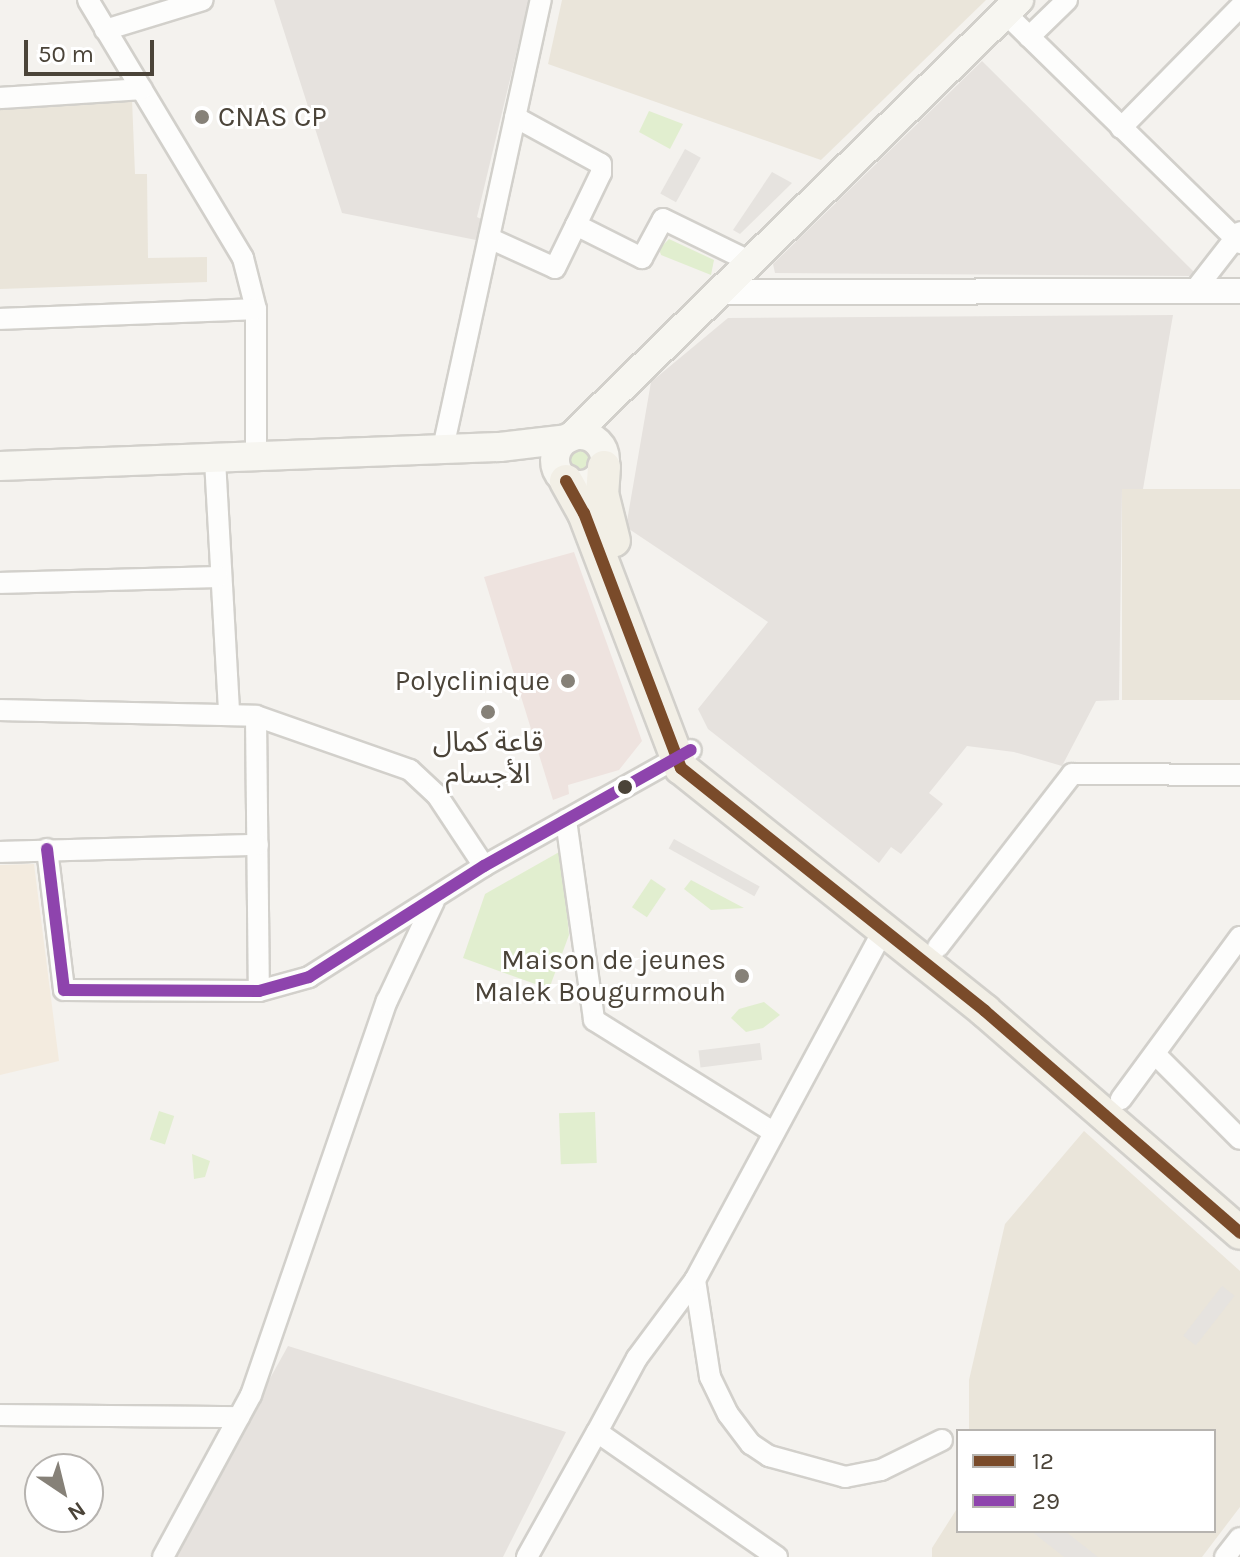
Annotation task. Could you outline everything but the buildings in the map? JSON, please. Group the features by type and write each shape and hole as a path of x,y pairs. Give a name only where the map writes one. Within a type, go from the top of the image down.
{"main road":[{"path":"1012,7 569,438 555,456 562,476 584,513 684,755 884,929 1079,1089 1240,1233"},
{"path":"615,394 603,457 605,517 684,755 938,947 1121,1099 1240,1204"},
{"path":"0,466 500,447 584,435 603,457"},
{"path":"500,447 562,476 589,484 603,457"}],"street":[{"path":"88,0 243,258 256,309 256,456"},
{"path":"105,30 203,0"},
{"path":"443,448 541,0"},
{"path":"1029,37 1067,0"},
{"path":"1012,7 1029,37 1238,239 1195,290"},
{"path":"1121,128 1240,7"},
{"path":"0,98 142,89"},
{"path":"489,238 555,268 601,173 601,164 515,117"},
{"path":"576,225 642,258 663,219 751,262"},
{"path":"720,292 1240,291"},
{"path":"0,319 256,309"},
{"path":"215,460 218,577 229,712"},
{"path":"0,583 218,577"},
{"path":"0,710 229,712 256,716 410,770 437,795 484,866"},
{"path":"256,716 259,991"},
{"path":"47,849 64,990 259,991 309,977 434,901 484,866 684,755"},
{"path":"938,947 1072,774 1240,775"},
{"path":"566,820 594,1020 773,1132"},
{"path":"0,852 258,845"},
{"path":"163,1557 239,1417 271,1339 387,1001 434,901"},
{"path":"527,1557 637,1358 695,1280 884,929"},
{"path":"1121,1099 1237,948"},
{"path":"1155,1054 1240,1139"},
{"path":"695,1280 710,1377 728,1414 769,1456 845,1477 881,1470 942,1440"},
{"path":"0,1415 239,1417"},
{"path":"597,1432 777,1557"},
{"path":"1225,1557 1240,1538"}],"shaded area":[{"path":"274,0 529,0 477,217 481,219 476,240 342,213"},
{"path":"562,0 986,0 821,160 548,64"},
{"path":"982,61 1194,272 1192,276 775,273 773,264"},
{"path":"132,99 135,174 147,174 148,258 207,257 207,282 0,289 0,104"},
{"path":"685,149 701,158 676,202 660,194"},
{"path":"772,172 792,183 740,234 733,230"},
{"path":"1173,315 1143,489 1122,490 1119,700 1096,701 1062,766 1014,752 967,746 929,793 943,804 901,854 891,847 879,863 708,729 698,709 768,622 626,527 651,382 728,318"},
{"path":"1122,489 1240,489 1240,700 1122,700"},
{"name":"Polyclinique","path":"574,552 642,741 619,770 568,785 569,794 553,800 484,577"},
{"path":"674,839 760,887 754,896 669,849"},
{"path":"34,864 59,1061 0,1075 0,865"},
{"path":"760,1043 762,1060 701,1067 698,1051"},
{"path":"1084,1131 1240,1271 1240,1507 1202,1557 932,1557 932,1548 956,1510 956,1533 1216,1533 1216,1429 969,1429 969,1380 1005,1224"},
{"path":"1222,1286 1235,1296 1196,1345 1183,1336"},
{"path":"288,1346 566,1432 503,1557 171,1557"},
{"path":"1034,1533 1068,1533 1098,1557 1064,1557"}],"green space":[{"path":"649,111 683,124 670,149 639,132"},
{"path":"669,239 714,260 711,275 661,255 659,249"},
{"path":"580,448 588,452 592,460 588,468 580,472 572,468 568,460 572,452"},
{"path":"561,851 569,935 549,989 463,958 485,894"},
{"path":"651,879 666,889 647,917 632,907"},
{"path":"691,880 744,908 711,910 684,889"},
{"path":"764,1002 780,1015 763,1028 746,1032 731,1018 739,1009"},
{"path":"159,1111 174,1116 165,1144 150,1140"},
{"path":"595,1112 597,1163 561,1164 559,1113"},
{"path":"192,1154 210,1161 205,1177 194,1179"}],"transit line":[{"name":"12","path":"566,481 584,513 681,768 985,1011 1240,1233"},
{"name":"29","path":"47,849 64,990 259,991 309,977 484,866 691,750"}],"place":[{"name":"CNAS CP","path":"202,117"},
{"name":"Polyclinique","path":"568,681"},
{"name":"قاعة كمال الأجسام","path":"488,712"},
{"name":"Maison de jeunes Malek Bougurmouh","path":"742,976"}]}
